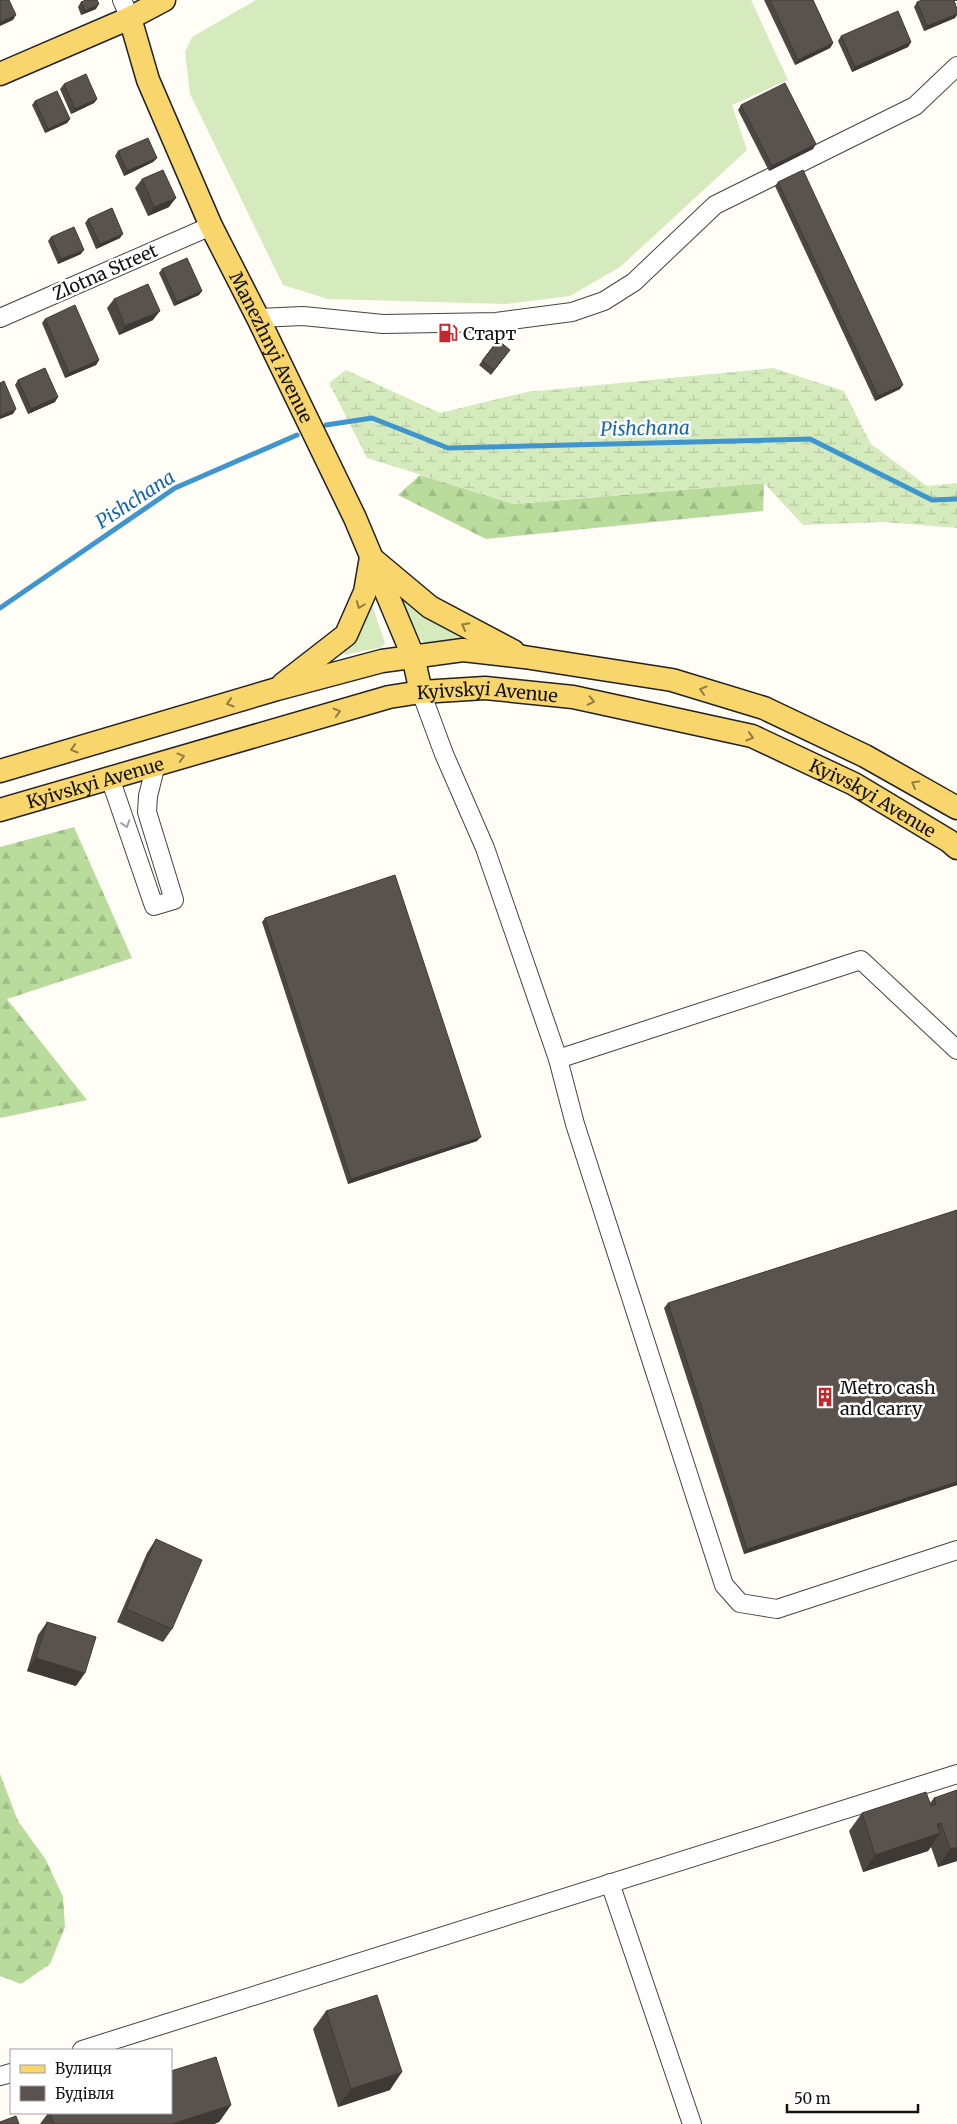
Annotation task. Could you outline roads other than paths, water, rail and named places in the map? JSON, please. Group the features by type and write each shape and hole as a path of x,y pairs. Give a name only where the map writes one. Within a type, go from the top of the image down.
{"main road":[{"path":"0,74 126,9 164,0"},
{"name":"Manezhnyi Avenue","path":"126,9 148,80 210,226 258,318 355,518 412,656 421,692"},
{"path":"370,557 430,607 524,657"},
{"path":"277,689 346,634 365,592 370,557"},
{"name":"Kyivskyi Avenue","path":"0,770 277,689 382,662 412,656 463,650 524,657 672,680 764,708 865,756 957,808"},
{"path":"665,717 672,680"},
{"name":"Kyivskyi Avenue","path":"0,810 370,702 421,692 485,688 573,697 752,736 854,784 950,841 957,848"}],"street":[{"path":"258,318 303,316 383,324 496,322 572,312 604,301 634,282 715,205 915,106 957,66"},
{"name":"Zlotna Street","path":"0,318 210,226"},
{"path":"421,692 444,754 485,848 558,1059 575,1124 724,1585 740,1603 778,1609 957,1550"},
{"path":"110,778 154,906 174,900 147,812 148,796 156,764"},
{"path":"558,1059 861,960 957,1050"},
{"path":"85,2049 957,1774"},
{"path":"610,1882 692,2124"}],"waterway":[{"name":"Pishchana","path":"326,425 372,418 448,448 810,439 932,500 957,499"},
{"name":"Pishchana","path":"0,608 175,488 297,435"}],"place":[{"name":"Старт","path":"448,333"},
{"name":"Metro cash and carry","path":"825,1397"}]}
